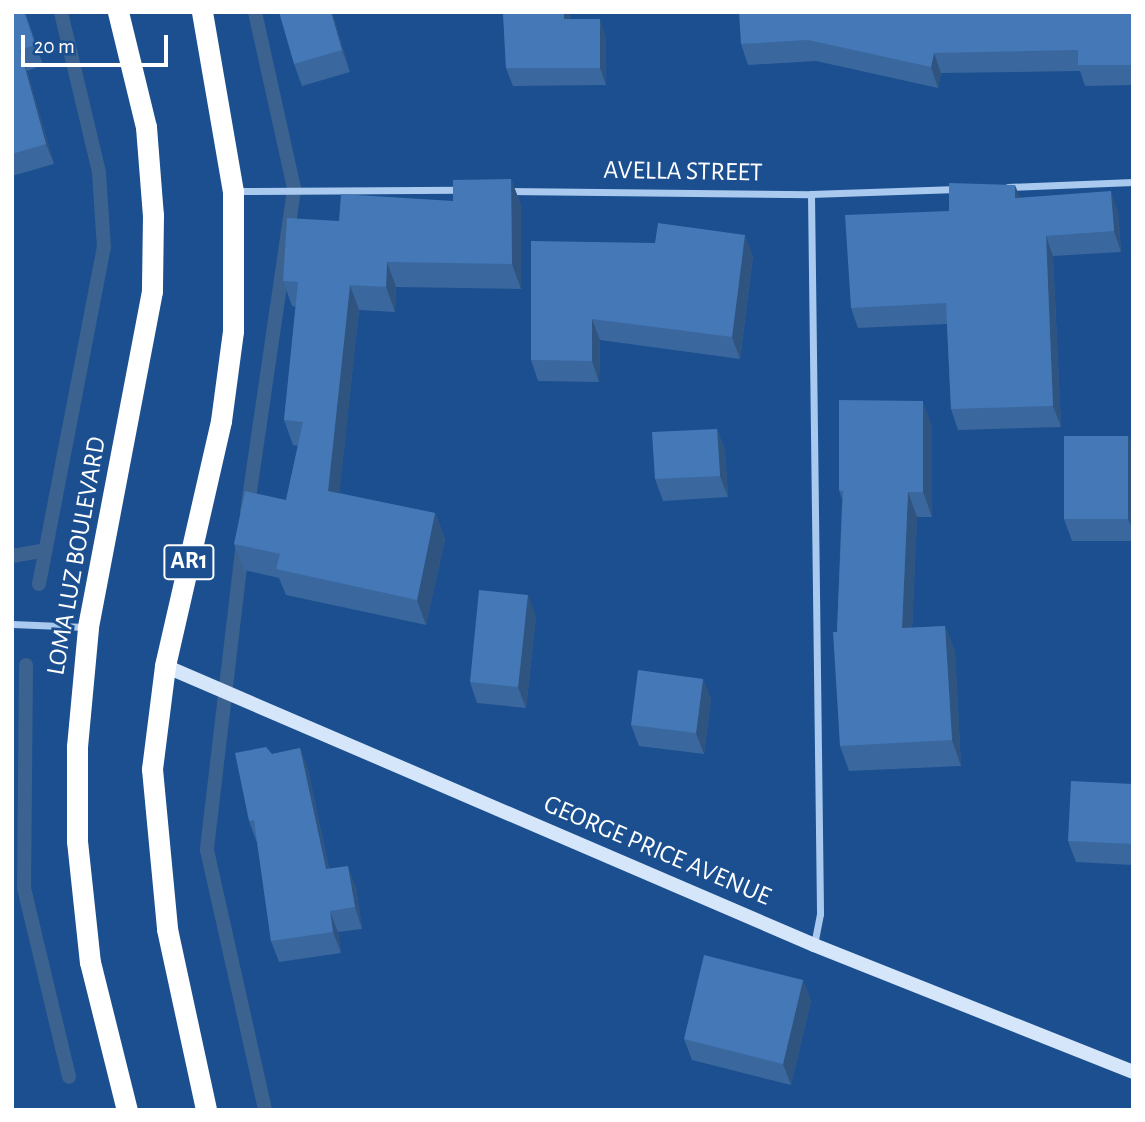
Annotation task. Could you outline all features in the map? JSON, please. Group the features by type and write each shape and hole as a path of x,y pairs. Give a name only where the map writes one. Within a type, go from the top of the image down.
{"highway":[{"name":"LOMA LUZ BOULEVARD","path":"118,12 146,127 153,215 152,291 88,628 77,746 77,841 90,962 127,1110"},
{"name":"AR1","path":"202,12 233,191 233,331 223,409 165,666 152,769 156,848 167,929 206,1110"}],"street":[{"path":"993,187 1133,181"},
{"name":"AVELLA STREET","path":"495,191 811,194 965,188"},
{"path":"233,191 468,191"},
{"path":"811,194 820,914 814,945"},
{"path":"12,624 88,628"},
{"name":"GEORGE PRICE AVENUE","path":"165,666 814,945 1133,1072"}],"building":[{"path":"12,12 24,12 35,45 20,50 46,144 12,154"},
{"path":"279,12 331,12 342,50 294,64"},
{"path":"503,12 564,12 564,19 600,19 600,68 506,68"},
{"path":"739,12 1133,12 1133,65 1078,65 1078,50 934,53 931,67 808,40 741,44"},
{"path":"511,179 512,264 387,262 386,287 350,285 328,491 435,513 417,600 276,569 280,554 234,544 245,491 286,500 303,422 284,420 298,282 283,281 287,218 339,221 341,194 453,201 453,180"},
{"path":"949,183 1015,185 1015,198 1111,191 1114,231 1046,236 1053,406 951,409 946,303 851,308 845,215 949,211"},
{"path":"658,223 745,235 732,337 592,319 592,361 531,360 531,241 655,243"},
{"path":"839,400 923,401 923,492 908,492 902,628 945,626 952,740 840,746 833,632 837,632 843,491 839,490"},
{"path":"717,429 720,476 655,479 652,432"},
{"path":"1064,436 1128,436 1128,519 1064,519"},
{"path":"479,590 528,595 518,687 470,682"},
{"path":"638,670 703,679 696,733 631,725"},
{"path":"266,747 272,754 300,748 326,869 348,866 355,907 330,911 333,932 271,941 254,820 249,821 235,753"},
{"path":"1071,781 1133,784 1133,844 1068,841"},
{"path":"704,955 803,980 783,1064 684,1039"}],"waterway":[{"path":"39,584 104,248 99,172 61,12"},
{"path":"247,512 294,188 255,12"},
{"path":"243,542 207,850 265,1110"},
{"path":"12,556 45,550"},
{"path":"26,665 24,888 69,1077"}]}
